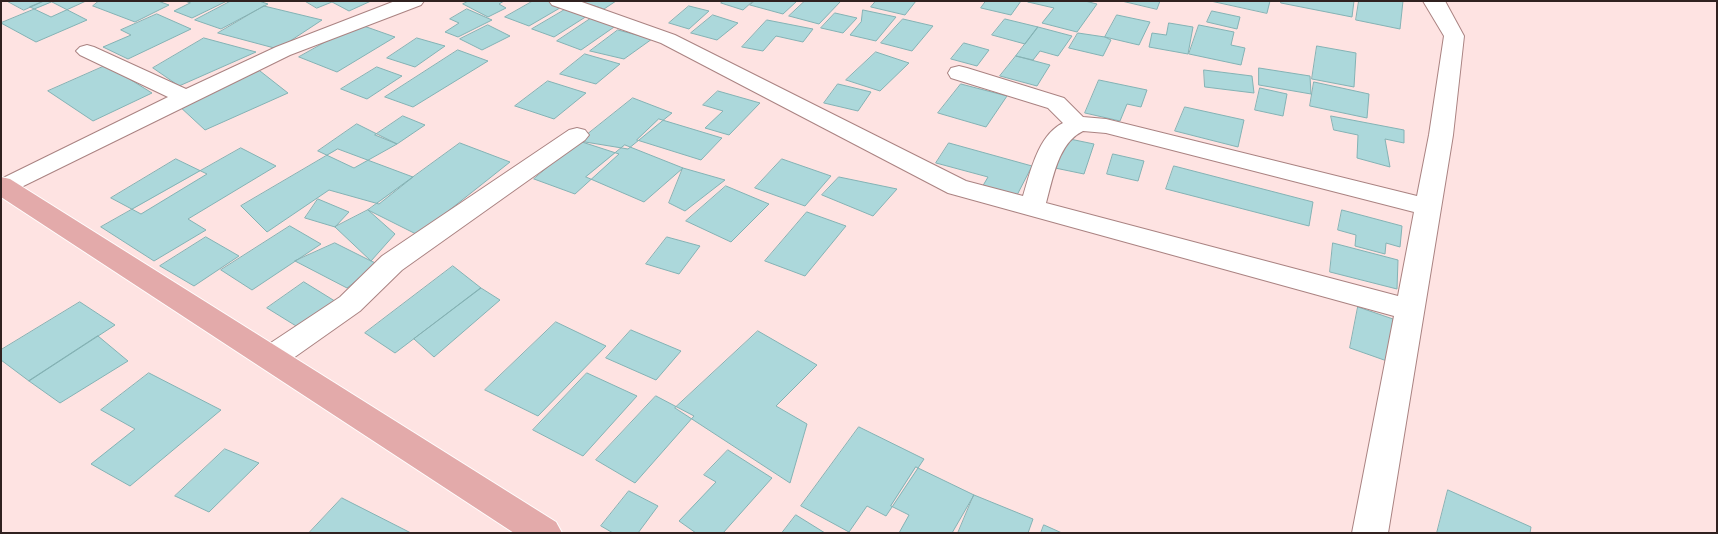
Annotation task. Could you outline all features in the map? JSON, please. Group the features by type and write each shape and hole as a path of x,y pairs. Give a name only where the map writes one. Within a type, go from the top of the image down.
{"main road":[{"path":"2,188 544,533"}],"street":[{"path":"2,188 185,97 312,38 414,1"},
{"path":"559,1 668,39 957,187 1410,310"},
{"path":"1370,533 1428,207 1454,36 1437,4 1433,1"},
{"path":"87,51 185,97"},
{"path":"960,73 1056,103 1078,125"},
{"path":"1032,208 1054,142 1064,132 1078,125 1106,126 1428,207"},
{"path":"271,358 350,304 392,262 577,135"}],"building":[{"path":"7,1 44,1 24,10"},
{"path":"44,1 86,1 51,17 30,7"},
{"path":"99,1 158,1 169,5 135,22 93,6"},
{"path":"185,1 227,1 192,18 174,11 190,3"},
{"path":"231,1 259,1 268,4 221,29 195,20"},
{"path":"305,1 371,1 349,11 332,2 317,8"},
{"path":"469,1 504,1 499,4 506,8 488,17 463,4"},
{"path":"533,1 554,1 565,5 529,26 505,17"},
{"path":"616,1 604,9 582,2"},
{"path":"724,1 753,1 743,10 721,3"},
{"path":"755,1 797,1 783,14 750,5"},
{"path":"805,1 841,1 819,24 789,16"},
{"path":"876,1 916,1 905,15 871,7"},
{"path":"986,1 1021,1 1011,15 981,8"},
{"path":"1085,1 1097,4 1077,32 1042,23 1054,8 1028,2"},
{"path":"1122,1 1160,1 1157,9"},
{"path":"1211,1 1270,1 1267,13"},
{"path":"1281,1 1354,1 1352,17 1281,3"},
{"path":"1359,1 1403,1 1400,29 1356,20"},
{"path":"52,2 87,20 36,42 1,23"},
{"path":"264,6 322,20 278,49 218,33"},
{"path":"689,6 709,11 689,29 669,23"},
{"path":"467,9 492,20 458,37 445,32 459,23 450,19"},
{"path":"566,9 587,16 554,37 532,29"},
{"path":"863,10 896,17 876,41 850,35 861,22"},
{"path":"1212,11 1240,17 1237,29 1207,22"},
{"path":"835,13 857,18 843,33 821,28"},
{"path":"157,14 191,29 128,59 103,47 131,35 121,30"},
{"path":"713,15 738,23 717,40 691,33"},
{"path":"1117,15 1150,22 1139,45 1105,37"},
{"path":"593,17 617,25 581,50 557,41"},
{"path":"903,19 933,26 912,51 881,43"},
{"path":"1005,19 1038,27 1025,44 992,35"},
{"path":"767,20 813,29 803,42 776,36 763,51 742,47"},
{"path":"1169,23 1193,27 1188,54 1149,47 1152,33 1166,35"},
{"path":"358,24 395,37 337,72 299,57"},
{"path":"488,25 510,36 482,50 460,39"},
{"path":"1199,25 1234,32 1231,45 1245,48 1241,65 1189,54"},
{"path":"1038,27 1072,36 1058,56 1040,51 1033,60 1016,56"},
{"path":"618,30 652,39 624,59 590,51"},
{"path":"1078,33 1105,37 1111,40 1103,56 1069,48"},
{"path":"204,38 256,52 179,86 153,68"},
{"path":"417,38 445,46 415,67 387,58"},
{"path":"964,43 989,50 977,66 951,59"},
{"path":"1317,46 1356,53 1354,87 1312,79"},
{"path":"458,50 488,61 413,107 385,97"},
{"path":"876,52 909,63 880,91 846,80"},
{"path":"585,54 620,64 596,84 560,74"},
{"path":"1016,56 1050,65 1037,86 1000,76"},
{"path":"107,65 152,93 93,121 48,91"},
{"path":"377,67 402,76 367,99 341,89"},
{"path":"1259,68 1310,76 1311,94 1259,85"},
{"path":"1204,70 1252,76 1254,93 1205,87"},
{"path":"260,71 288,93 205,130 178,105"},
{"path":"1099,80 1147,90 1141,107 1127,104 1120,121 1085,113"},
{"path":"548,81 586,93 554,119 515,106"},
{"path":"1314,82 1369,94 1367,118 1310,106"},
{"path":"838,84 871,92 858,111 824,103"},
{"path":"961,84 1007,96 986,127 938,113"},
{"path":"1260,88 1287,94 1283,116 1255,110"},
{"path":"718,91 760,103 729,135 705,128 723,111 703,105"},
{"path":"633,98 672,113 628,149 579,141"},
{"path":"1185,107 1244,120 1238,147 1175,131"},
{"path":"403,116 425,125 397,144 375,135"},
{"path":"1331,116 1404,130 1404,143 1385,139 1390,167 1357,158 1358,135 1334,130"},
{"path":"659,119 722,138 701,160 637,140"},
{"path":"357,124 397,144 354,168 318,151"},
{"path":"1065,138 1094,144 1084,174 1055,168"},
{"path":"579,141 619,154 575,194 534,179"},
{"path":"460,143 510,162 418,235 368,210"},
{"path":"949,143 1032,166 1015,199 981,189 988,177 936,163"},
{"path":"625,145 683,168 644,202 586,177"},
{"path":"241,148 276,166 188,219 206,230 154,261 101,227"},
{"path":"338,149 413,177 379,204 329,190 267,232 241,206"},
{"path":"1113,154 1144,161 1138,181 1107,174"},
{"path":"176,159 207,174 141,214 111,198"},
{"path":"782,159 831,176 805,206 755,188"},
{"path":"1174,166 1313,202 1309,226 1166,189"},
{"path":"683,168 725,180 685,211 669,203"},
{"path":"839,177 897,189 873,216 822,195"},
{"path":"726,186 769,204 731,242 686,221"},
{"path":"318,199 349,212 335,227 305,218"},
{"path":"368,210 395,234 371,261 335,227"},
{"path":"1342,210 1402,226 1400,247 1386,243 1385,254 1355,246 1356,235 1338,230"},
{"path":"807,212 846,226 805,276 765,261"},
{"path":"290,226 321,244 252,290 221,270"},
{"path":"206,237 239,256 194,286 160,266"},
{"path":"667,237 700,246 679,274 646,264"},
{"path":"335,243 378,264 347,288 295,261"},
{"path":"1333,243 1398,260 1397,289 1330,272"},
{"path":"453,266 481,288 395,353 365,333"},
{"path":"304,282 338,303 301,329 267,308"},
{"path":"481,288 500,300 434,357 414,339"},
{"path":"80,302 115,325 29,381 1,360 1,350"},
{"path":"1358,307 1393,319 1387,361 1350,348"},
{"path":"556,322 606,346 538,416 485,390"},
{"path":"631,330 681,351 656,380 606,358"},
{"path":"758,331 817,365 776,406 807,424 790,483 675,408"},
{"path":"98,336 128,361 60,403 29,381"},
{"path":"149,373 221,410 130,486 91,464 135,429 101,410"},
{"path":"587,373 637,396 583,456 533,430"},
{"path":"656,396 694,416 635,483 596,460"},
{"path":"859,427 924,459 886,516 867,506 849,532 801,506"},
{"path":"225,449 259,463 209,512 175,496"},
{"path":"728,450 772,478 723,533 696,533 679,521 716,482 704,475"},
{"path":"916,467 974,495 952,533 899,533 909,515 891,506"},
{"path":"1448,490 1531,527 1530,533 1437,533"},
{"path":"629,491 658,506 638,533 613,533 601,526"},
{"path":"974,495 1033,519 1028,533 958,533"},
{"path":"342,498 411,533 309,533"},
{"path":"796,515 825,533 782,533"},
{"path":"1044,525 1062,533 1041,533"}]}
